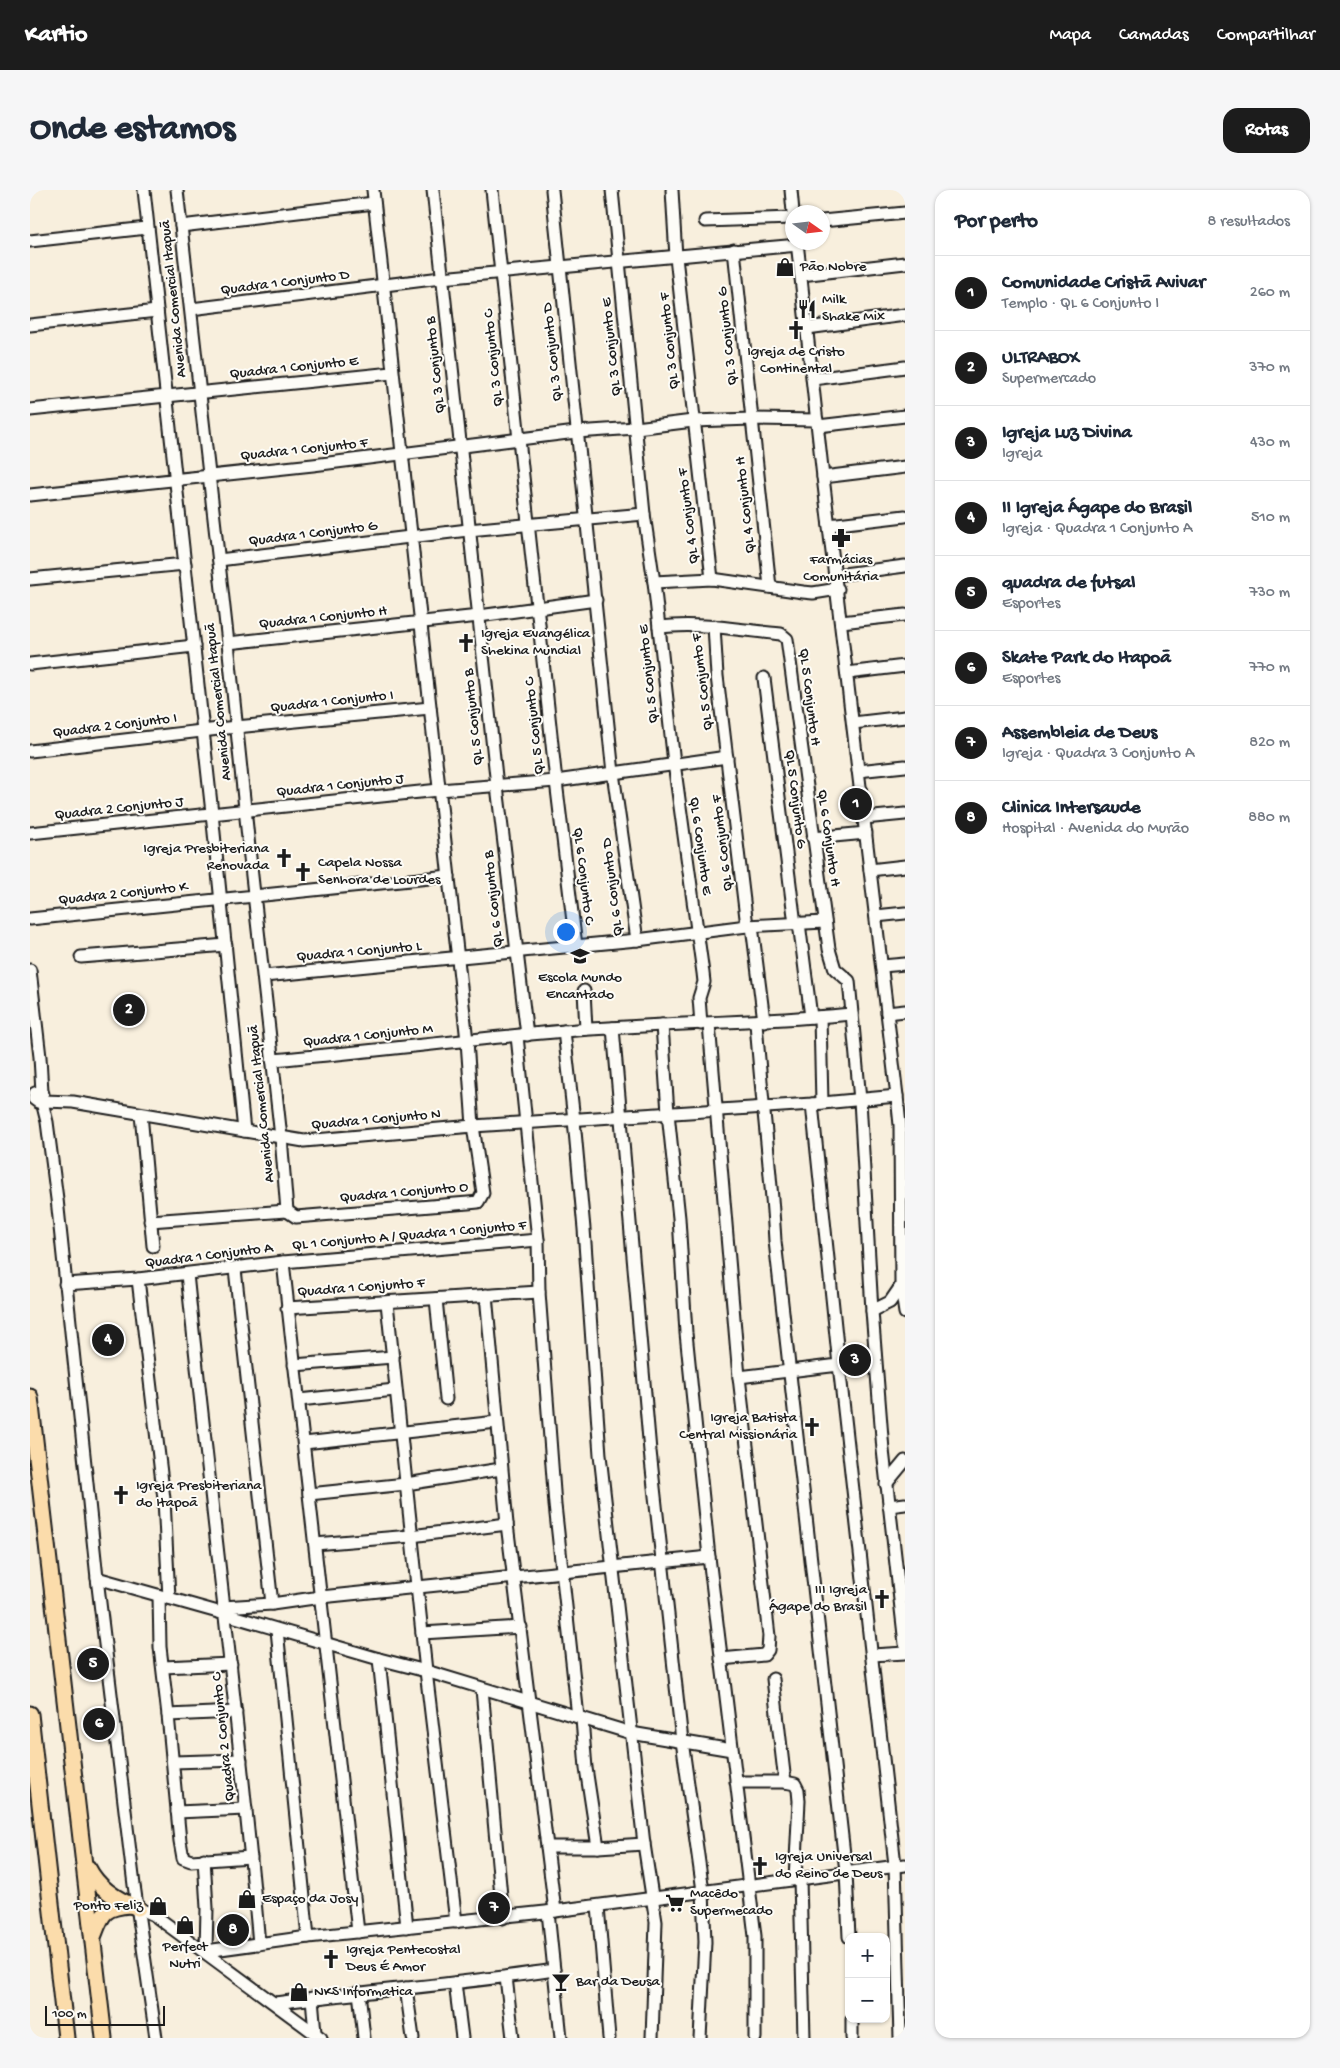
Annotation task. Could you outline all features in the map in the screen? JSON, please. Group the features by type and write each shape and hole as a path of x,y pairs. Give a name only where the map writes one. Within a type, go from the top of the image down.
{"main road":[{"path":"30,1397 33,1448 85,1862 104,2038"},
{"path":"30,1714 66,2038"},
{"path":"85,1862 99,1886 134,1907"},
{"path":"93,1939 107,1910 114,1906 134,1907"}],"street":[{"name":"Avenida Comercial Itapuã","path":"144,190 226,945 244,1131"},
{"name":"Avenida Comercial Itapuã","path":"177,190 264,976 287,1211"},
{"path":"373,190 467,1041 473,1126"},
{"name":"QL 3 Conjunto B","path":"433,190 468,530"},
{"name":"QL 3 Conjunto C","path":"492,190 528,525"},
{"name":"QL 3 Conjunto D","path":"552,190 576,432 596,600"},
{"name":"QL 3 Conjunto E","path":"612,190 644,514"},
{"name":"QL 3 Conjunto F","path":"672,190 676,257 693,422"},
{"path":"791,190 792,205"},
{"path":"181,226 374,203"},
{"path":"830,221 905,212"},
{"path":"705,221 785,218"},
{"path":"30,241 148,228"},
{"name":"Quadra 1 Conjunto D","path":"191,309 441,278 785,245"},
{"name":"QL 3 Conjunto G","path":"734,250 752,419"},
{"path":"798,250 886,1013 899,1062 898,1096 902,1111 903,1279 905,1312"},
{"path":"801,274 905,263"},
{"path":"30,325 157,311"},
{"path":"807,328 905,315"},
{"path":"813,379 905,367"},
{"name":"Quadra 1 Conjunto E","path":"30,410 392,373"},
{"name":"Quadra 1 Conjunto F","path":"30,495 460,448 576,432 752,419 818,423 905,416"},
{"name":"QL 4 Conjunto H","path":"752,419 770,587"},
{"name":"QL 4 Conjunto F","path":"654,582 712,579 693,422"},
{"path":"823,477 905,467"},
{"name":"Quadra 1 Conjunto G","path":"219,560 468,530 586,521 644,514"},
{"name":"QL 5 Conjunto E","path":"644,514 654,582 674,763"},
{"path":"829,525 905,516"},
{"name":"QL 5 Conjunto C","path":"528,525 556,781"},
{"name":"QL 5 Conjunto B","path":"468,530 479,616 496,786"},
{"path":"30,579 185,564"},
{"path":"836,575 905,566"},
{"path":"712,579 813,593 838,589"},
{"name":"Quadra 1 Conjunto H","path":"228,644 538,609 596,600"},
{"name":"QL 6 Conjunto D","path":"576,946 637,940 613,773 596,600"},
{"path":"841,622 905,615"},
{"name":"QL 5 Conjunto F","path":"659,627 680,624 714,626 717,676 727,757"},
{"name":"QL 5 Conjunto H","path":"714,626 781,634 787,639 802,758"},
{"path":"30,664 194,646"},
{"path":"847,673 905,666"},
{"name":"QL 5 Conjunto G","path":"764,678 797,923 815,1017 817,1104 839,1366 872,1655 900,1865 900,2038"},
{"name":"Quadra 1 Conjunto I","path":"203,731 430,708"},
{"path":"853,723 905,717"},
{"name":"Quadra 2 Conjunto I","path":"30,750 203,731"},
{"name":"Quadra 1 Conjunto J","path":"212,814 439,790 556,781 727,757"},
{"name":"QL 6 Conjunto F","path":"727,757 750,926 760,1021 762,1106 767,1135 775,1241 846,1872 849,1933"},
{"name":"QL 6 Conjunto H","path":"802,758 833,966 849,979 860,1100 872,1311 883,1450 889,1506 900,1552 905,1644"},
{"name":"QL 6 Conjunto E","path":"674,763 704,982 699,998 705,1024 717,1110 739,1377 769,1644 768,1650 764,1655 721,1659"},
{"path":"858,771 905,766"},
{"name":"QL 6 Conjunto C","path":"518,951 576,946 556,781"},
{"name":"QL 6 Conjunto B","path":"457,958 518,951 496,786"},
{"name":"Quadra 2 Conjunto J","path":"30,833 212,814"},
{"path":"864,818 905,814"},
{"path":"813,838 866,833"},
{"path":"870,870 905,866"},
{"name":"Quadra 2 Conjunto K","path":"30,919 449,876"},
{"path":"876,916 905,913"},
{"path":"637,940 750,926 825,922"},
{"path":"81,957 226,945"},
{"path":"518,951 526,1122 538,1240 539,1292 549,1434 562,1573 586,1768 598,1847"},
{"name":"Quadra 1 Conjunto L","path":"264,976 457,958"},
{"path":"882,966 905,964"},
{"path":"30,970 40,1057 37,1076 38,1097 49,1132 134,1907 156,2038"},
{"path":"584,991 586,1030"},
{"path":"886,1013 905,1011"},
{"name":"Quadra 1 Conjunto M","path":"272,1060 564,1031 760,1021 852,1014"},
{"path":"662,1025 668,1113 679,1218 686,1333 709,1557 755,1936 755,2038"},
{"path":"613,1028 622,1115 639,1339 662,1561 682,1741 703,1892 705,1942 700,2038"},
{"path":"564,1031 574,1120 600,1455 644,1844 657,1934 652,2038"},
{"name":"Quadra 1 Conjunto N","path":"38,1097 304,1141 323,1141 473,1126 762,1106 817,1104 898,1096"},
{"path":"140,1114 153,1246"},
{"name":"Quadra 1 Conjunto O","path":"287,1211 296,1217 478,1202 482,1198 483,1193 473,1126"},
{"path":"150,1221 287,1211"},
{"name":"QL 1 Conjunto A / Quadra 1 Conjunto F","path":"283,1262 538,1240"},
{"path":"283,1262 358,1932"},
{"name":"Quadra 1 Conjunto A","path":"65,1284 188,1274 283,1262"},
{"path":"235,1269 272,1604"},
{"name":"Quadra 2 Conjunto C","path":"188,1274 231,1664 258,1944"},
{"path":"138,1279 164,1499 164,1597 159,1629 183,1858 191,1861 251,1857"},
{"path":"872,1311 890,1302 903,1279"},
{"name":"Quadra 1 Conjunto F","path":"288,1308 539,1292"},
{"path":"486,1295 501,1469 546,1847 554,1970 561,2038"},
{"path":"436,1299 446,1399"},
{"path":"890,1302 904,1306"},
{"path":"387,1303 426,1671 456,1922"},
{"path":"294,1365 393,1357"},
{"path":"739,1377 839,1366"},
{"path":"299,1400 395,1390"},
{"path":"304,1443 401,1434 497,1422"},
{"path":"883,1450 893,1459 905,1460"},
{"path":"886,1484 905,1460"},
{"path":"309,1494 406,1484 501,1469"},
{"path":"889,1506 905,1504"},
{"path":"315,1544 412,1536 507,1524"},
{"path":"224,1610 321,1597 709,1557"},
{"path":"97,1578 164,1597 224,1610 277,1630 379,1660 426,1671 631,1733 732,1750"},
{"path":"422,1633 521,1627"},
{"path":"277,1630 308,1937"},
{"path":"872,1655 905,1653"},
{"path":"379,1660 408,1927"},
{"path":"163,1667 231,1664"},
{"path":"774,1679 785,1782"},
{"path":"482,1689 503,1918"},
{"path":"168,1715 236,1712"},
{"path":"173,1762 241,1760"},
{"path":"736,1782 785,1782 795,1784 798,1790 798,1879 804,2038"},
{"path":"177,1812 246,1809"},
{"path":"546,1847 598,1847 644,1844"},
{"path":"204,1859 207,1918 206,1951"},
{"path":"206,1951 308,1937 503,1918 900,1865"},
{"path":"598,1906 609,2038"},
{"path":"134,1907 154,1914 318,2036"},
{"path":"276,2003 554,1970"},
{"path":"506,1977 513,2038"},
{"path":"455,1982 462,2038"},
{"path":"406,1988 413,2038"},
{"path":"358,1992 364,2038"},
{"path":"312,1998 318,2036"},
{"path":"852,2023 852,2038"}],"green space":[{"path":"99,1651 101,1676 88,1677 85,1653"},
{"path":"107,1714 108,1732 91,1735 89,1716"}],"place":[{"name":"Pão Nobre","path":"785,267"},
{"name":"Milk Shake Mix","path":"807,309"},
{"name":"Igreja de Cristo Continental","path":"796,330"},
{"name":"Farmácias Comunitária","path":"841,538"},
{"name":"Igreja Evangélica Shekina Mundial","path":"466,643"},
{"name":"Comunidade Cristã Avivar","path":"856,804"},
{"name":"Igreja Presbiteriana Renovada","path":"284,858"},
{"name":"Capela Nossa Senhora de Lourdes","path":"303,872"},
{"name":"Escola Mundo Encantado","path":"580,956"},
{"name":"ULTRABOX","path":"129,1010"},
{"name":"II Igreja Ágape do Brasil","path":"108,1340"},
{"name":"Igreja Luz Divina","path":"855,1360"},
{"name":"Igreja Batista Central Missionária","path":"812,1427"},
{"name":"Igreja Presbiteriana do Itapoã","path":"121,1495"},
{"name":"III Igreja Ágape do Brasil","path":"882,1599"},
{"name":"quadra de futsal","path":"93,1664"},
{"name":"Skate Park do Itapoã","path":"99,1724"},
{"name":"Igreja Universal do Reino de Deus","path":"760,1866"},
{"name":"Espaço da Josy","path":"247,1899"},
{"name":"Macêdo Supermecado","path":"675,1903"},
{"name":"Ponto Feliz","path":"158,1906"},
{"name":"Assembleia de Deus","path":"494,1908"},
{"name":"Perfect Nutri","path":"185,1925"},
{"name":"Clinica Intersaude","path":"233,1930"},
{"name":"Igreja Pentecostal Deus É Amor","path":"331,1959"},
{"name":"Bar da Deusa","path":"561,1982"},
{"name":"NKS Informatica","path":"299,1992"}]}
